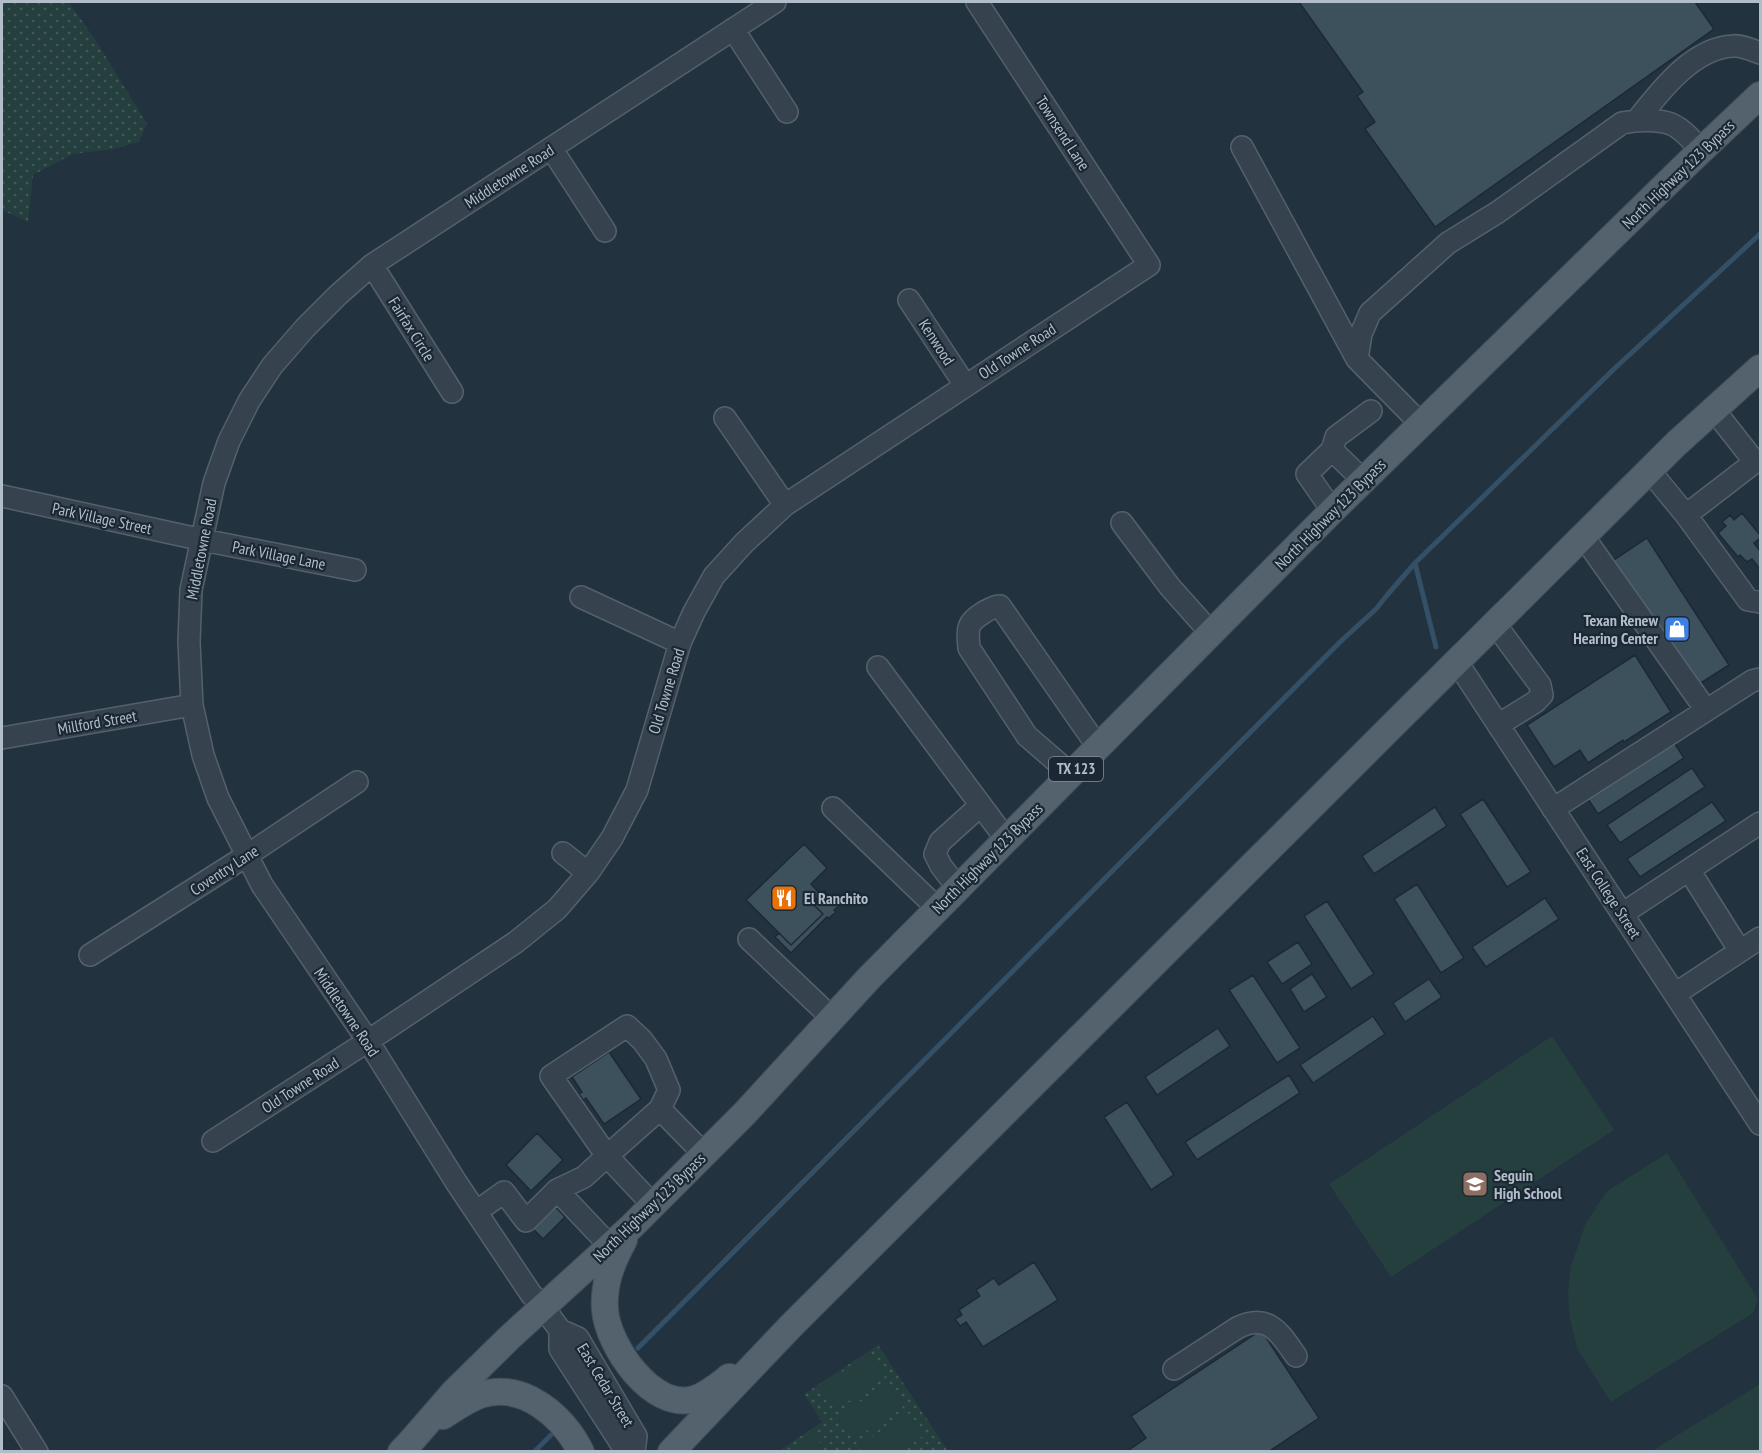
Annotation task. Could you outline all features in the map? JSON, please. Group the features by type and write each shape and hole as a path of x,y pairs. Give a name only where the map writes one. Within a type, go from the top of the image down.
{"main road":[{"name":"North Highway 123 Bypass","path":"407,1445 454,1392 509,1338 632,1226 745,1113 870,977 1420,423 1761,95"},
{"path":"1728,126 1761,107"},
{"path":"671,1452 790,1327 1649,470 1714,410 1758,376"},
{"path":"632,1226 614,1257 609,1271 605,1290 605,1312 613,1339 625,1359 639,1377 656,1392 674,1399 693,1399 713,1389 790,1327"},
{"path":"407,1445 458,1406 480,1395 494,1393 518,1395 538,1403 573,1436 581,1452"}],"street":[{"name":"Middletowne Road","path":"543,1307 531,1294 476,1212 368,1041 262,885 246,856 214,787 203,754 192,705 189,642 191,590 214,483 229,441 249,401 273,366 305,328 338,295 372,266 775,2"},
{"name":"Townsend Lane","path":"977,2 1149,265"},
{"path":"733,29 787,112"},
{"path":"1638,119 1666,84 1696,60 1717,48 1736,45 1761,53"},
{"path":"1357,359 1361,334 1370,313 1448,243 1498,212 1622,123 1638,119 1671,124 1701,151"},
{"path":"1242,147 1357,359 1420,423"},
{"path":"551,148 605,231"},
{"name":"Old Towne Road","path":"213,1141 516,942 557,909 588,873 612,838 637,790 680,643 714,576 744,543 784,505 1149,265"},
{"name":"Fairfax Circle","path":"372,266 452,392"},
{"name":"Kenwood","path":"909,300 965,385"},
{"path":"1686,515 1755,462 1714,410"},
{"path":"1334,509 1307,474 1332,450 1336,437 1371,411"},
{"path":"725,418 784,505"},
{"path":"1332,450 1363,480"},
{"path":"1649,470 1686,515 1748,600 1761,602"},
{"name":"Park Village Street","path":"2,496 203,540"},
{"path":"1122,523 1170,587 1211,633"},
{"path":"1583,536 1706,710"},
{"name":"Park Village Lane","path":"203,540 355,570"},
{"path":"581,597 680,643"},
{"path":"1071,774 1027,736 969,648 968,632 972,620 995,606 1000,606 1098,747"},
{"path":"1495,624 1540,685 1542,695 1535,702 1498,725"},
{"name":"East College Street","path":"1457,662 1761,1124"},
{"path":"878,667 1006,839"},
{"path":"1553,809 1752,681 1761,679"},
{"name":"Millford Street","path":"2,738 192,705"},
{"name":"Coventry Lane","path":"90,955 357,782"},
{"path":"958,888 935,854 940,842 981,805"},
{"path":"833,808 938,908"},
{"path":"1622,914 1761,823"},
{"path":"563,853 588,873"},
{"path":"1689,870 1740,951"},
{"path":"1675,994 1761,938"},
{"path":"749,939 832,1018"},
{"path":"476,1212 504,1192 526,1221 557,1190 584,1177 607,1156 660,1109 669,1090 656,1059 642,1040 627,1026 551,1076 607,1156 653,1204"},
{"path":"660,1109 704,1154"},
{"path":"557,1190 610,1246"},
{"name":"East Cedar Street","path":"543,1307 560,1330 560,1349 622,1445 634,1452"},
{"path":"1174,1369 1248,1322 1261,1322 1273,1327 1296,1356"},
{"path":"2,1396 37,1452"}],"green space":[{"path":"2,2 69,2 98,44 147,124 139,142 113,149 73,154 33,175 28,222 2,210"},
{"path":"1552,1036 1614,1130 1391,1277 1329,1184"},
{"path":"1667,1153 1758,1299 1753,1313 1611,1402 1577,1348 1570,1319 1568,1293 1571,1266 1585,1225 1606,1192"},
{"path":"878,1345 948,1451 777,1452 822,1422 804,1394"},
{"path":"870,1354 885,1377 835,1410 820,1386"},
{"path":"888,1384 903,1407 853,1440 838,1416"},
{"path":"1760,1384 1760,1451 1652,1451"},
{"path":"909,1413 923,1436 900,1451 862,1451 858,1446"},
{"path":"814,1434 825,1451 787,1451"}],"building":[{"path":"1299,2 1695,2 1714,29 1435,227 1365,129 1375,122 1357,96 1363,92"},
{"path":"1742,513 1760,535 1754,543 1760,551 1760,569 1752,559 1747,562 1740,555 1738,557 1718,533 1726,526 1722,522 1730,515 1734,520"},
{"path":"1647,538 1729,665 1693,688 1611,562"},
{"path":"1635,655 1671,712 1588,763 1580,750 1554,767 1527,725"},
{"path":"1671,738 1684,758 1598,814 1586,796"},
{"path":"1692,768 1705,787 1620,843 1607,825"},
{"path":"1483,799 1531,872 1507,887 1460,814"},
{"path":"1712,802 1726,821 1640,877 1627,859"},
{"path":"1435,807 1447,826 1374,874 1362,856"},
{"name":"El Ranchito","path":"804,844 827,868 811,884 821,895 812,903 823,914 791,945 746,900"},
{"path":"1417,884 1464,958 1441,973 1394,899"},
{"path":"824,891 839,906 834,910 836,912 829,918 827,917 791,953 775,937 779,933 791,945 823,914 812,903"},
{"path":"1545,898 1559,919 1486,967 1472,947"},
{"path":"1327,901 1374,974 1351,989 1304,916"},
{"path":"1298,942 1312,964 1282,984 1267,962"},
{"path":"1312,974 1327,997 1304,1012 1290,989"},
{"path":"1253,975 1300,1048 1277,1063 1229,990"},
{"path":"1429,979 1442,997 1405,1022 1393,1003"},
{"path":"1373,1016 1385,1034 1313,1083 1300,1065"},
{"path":"1218,1028 1230,1046 1157,1095 1145,1077"},
{"path":"609,1052 641,1099 604,1124 586,1098 583,1100 579,1094 582,1092 572,1077"},
{"path":"1289,1075 1300,1093 1197,1160 1185,1142"},
{"path":"1127,1102 1174,1175 1151,1190 1104,1117"},
{"path":"537,1133 563,1160 531,1191 506,1165"},
{"path":"552,1203 565,1217 543,1239 529,1225"},
{"path":"1034,1262 1058,1300 983,1347 966,1322 960,1326 955,1319 962,1315 959,1310 980,1296 976,1290 994,1278 999,1285"},
{"path":"1261,1330 1319,1418 1268,1452 1126,1452 1146,1438 1131,1416"}],"waterway":[{"path":"638,1348 1340,642 1376,609 1415,563 1614,369 1760,234"},
{"path":"1415,563 1436,647"},
{"path":"534,1452 551,1435"}],"place":[{"name":"Texan Renew Hearing Center","path":"1677,629"},
{"name":"El Ranchito","path":"784,898"},
{"name":"Seguin High School","path":"1475,1184"}]}
